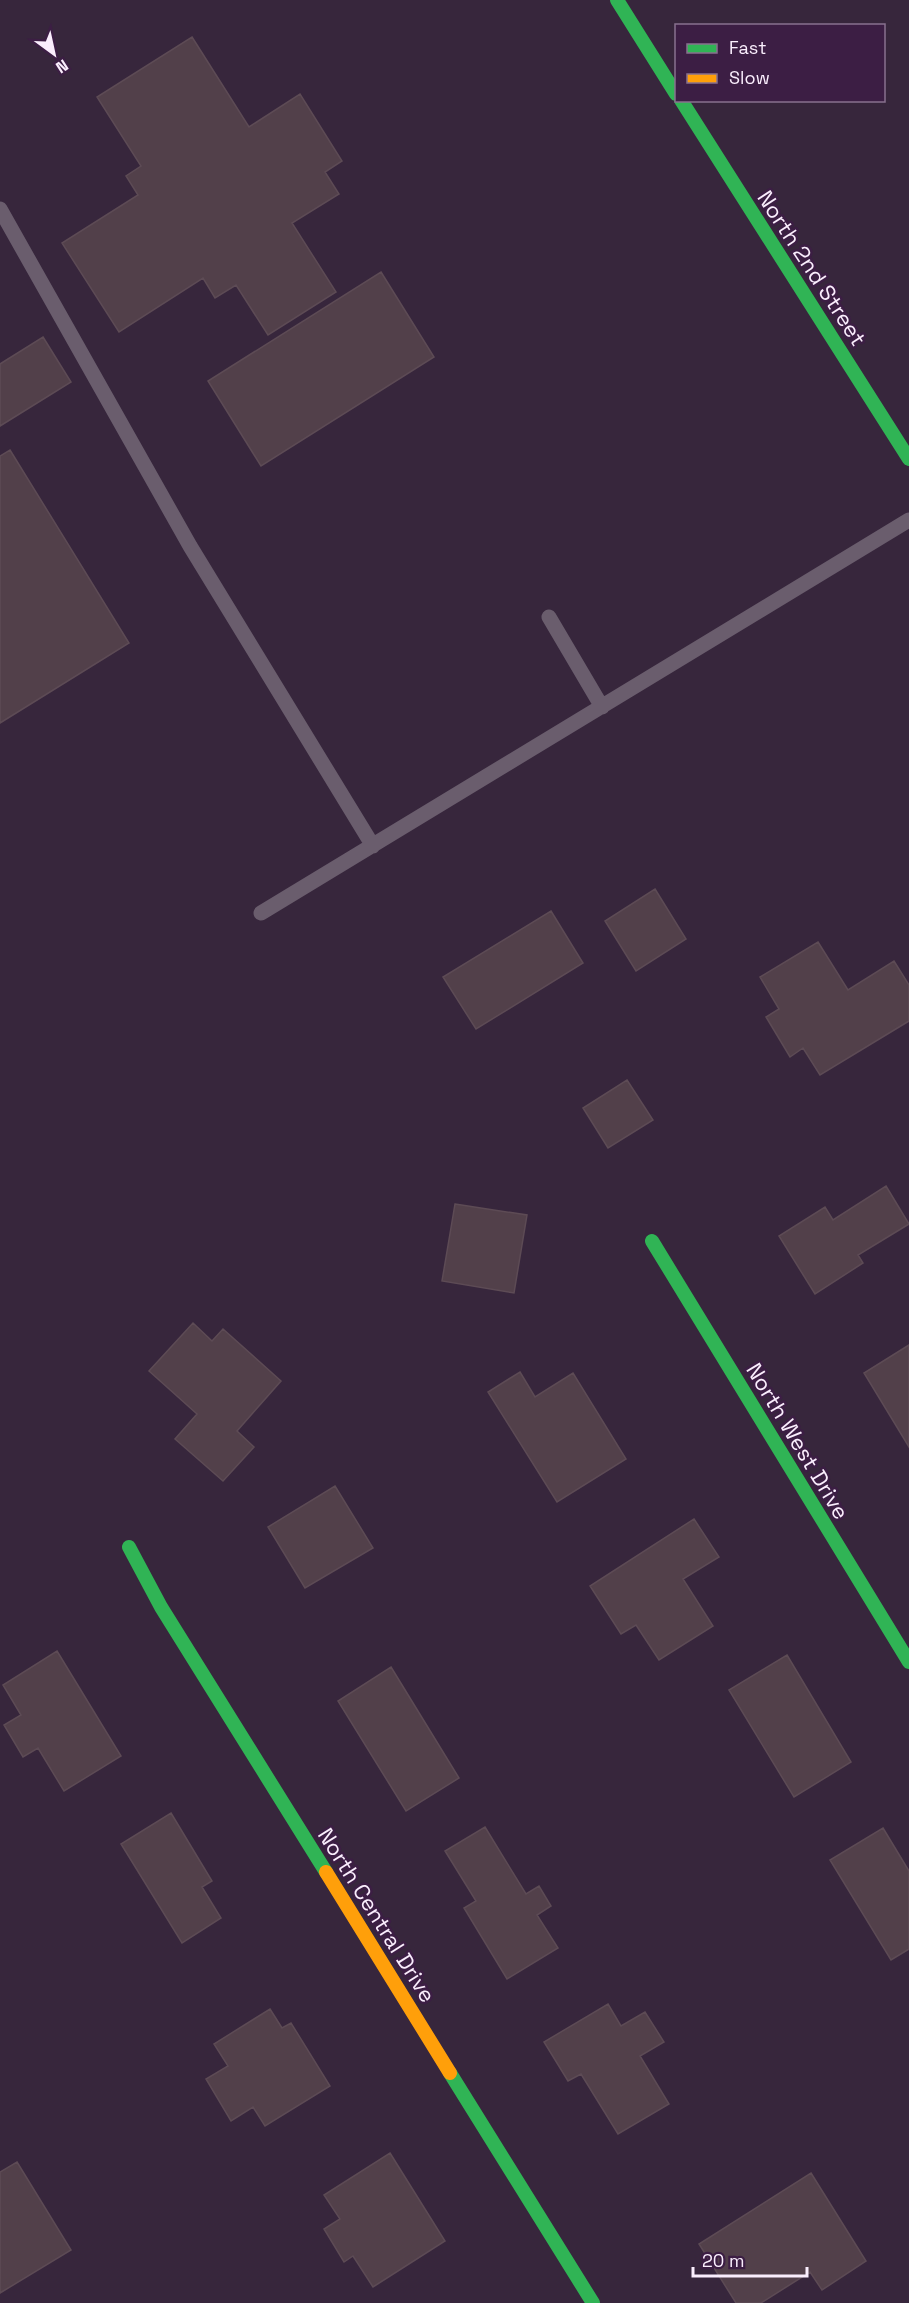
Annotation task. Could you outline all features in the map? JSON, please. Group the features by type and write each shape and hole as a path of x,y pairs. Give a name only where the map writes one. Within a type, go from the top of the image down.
{"street":[{"path":"617,0 675,92"},
{"name":"North 2nd Street","path":"682,102 909,459"},
{"name":"North West Drive","path":"652,1241 909,1662"},
{"name":"North Central Drive","path":"129,1547 160,1607 593,2303"}],"lane":[{"path":"0,209 190,546 373,846"},
{"path":"261,913 909,520"},
{"path":"549,617 602,707"}],"building":[{"path":"192,37 249,127 300,94 342,161 325,172 339,194 292,223 336,292 268,335 236,285 215,298 203,278 119,332 62,243 138,195 126,176 141,166 97,97"},
{"path":"381,272 434,357 261,466 208,381"},
{"path":"43,337 71,382 0,426 0,364"},
{"path":"10,450 129,643 0,723 0,456"},
{"path":"655,889 686,939 636,971 605,921"},
{"path":"551,911 583,963 476,1029 443,977"},
{"path":"818,942 848,990 894,961 909,985 909,1021 820,1075 803,1048 790,1057 766,1017 779,1009 760,977"},
{"path":"627,1080 653,1120 608,1148 583,1108"},
{"path":"886,1186 909,1224 858,1255 863,1263 815,1294 779,1236 825,1207 833,1220"},
{"path":"455,1204 527,1215 514,1293 442,1281"},
{"path":"193,1323 212,1341 223,1329 281,1381 237,1431 254,1447 223,1481 175,1439 197,1414 149,1371"},
{"path":"909,1345 909,1447 864,1373"},
{"path":"520,1372 535,1397 573,1373 626,1459 557,1502 488,1392"},
{"path":"335,1486 373,1548 305,1588 268,1527"},
{"path":"694,1519 719,1557 683,1579 713,1626 659,1660 636,1625 621,1634 590,1586"},
{"path":"57,1651 121,1756 64,1791 38,1748 23,1757 4,1725 21,1715 3,1685"},
{"path":"787,1655 851,1762 794,1797 729,1690"},
{"path":"391,1667 459,1778 406,1811 338,1701"},
{"path":"171,1813 212,1881 202,1887 221,1918 182,1943 121,1844"},
{"path":"485,1827 526,1894 539,1886 551,1906 537,1915 558,1948 507,1979 464,1908 476,1901 445,1851"},
{"path":"883,1828 909,1871 909,1949 891,1960 830,1860"},
{"path":"608,2004 621,2026 645,2012 664,2042 640,2056 669,2104 618,2134 581,2074 568,2081 544,2042"},
{"path":"270,2009 282,2028 291,2023 330,2086 265,2126 253,2107 231,2121 206,2079 228,2066 214,2044"},
{"path":"390,2153 445,2241 373,2287 353,2256 344,2262 324,2229 340,2219 324,2195"},
{"path":"17,2162 71,2250 0,2293 0,2172"},
{"path":"811,2173 866,2261 822,2290 810,2272 761,2303 736,2303 699,2244"}],"traffic: fast":[{"path":"617,0 675,92"},
{"path":"682,102 909,459"},
{"path":"652,1241 909,1662"},
{"path":"129,1547 161,1607 326,1872"},
{"path":"450,2073 593,2303"}],"traffic: slow":[{"path":"326,1872 450,2073"}]}
